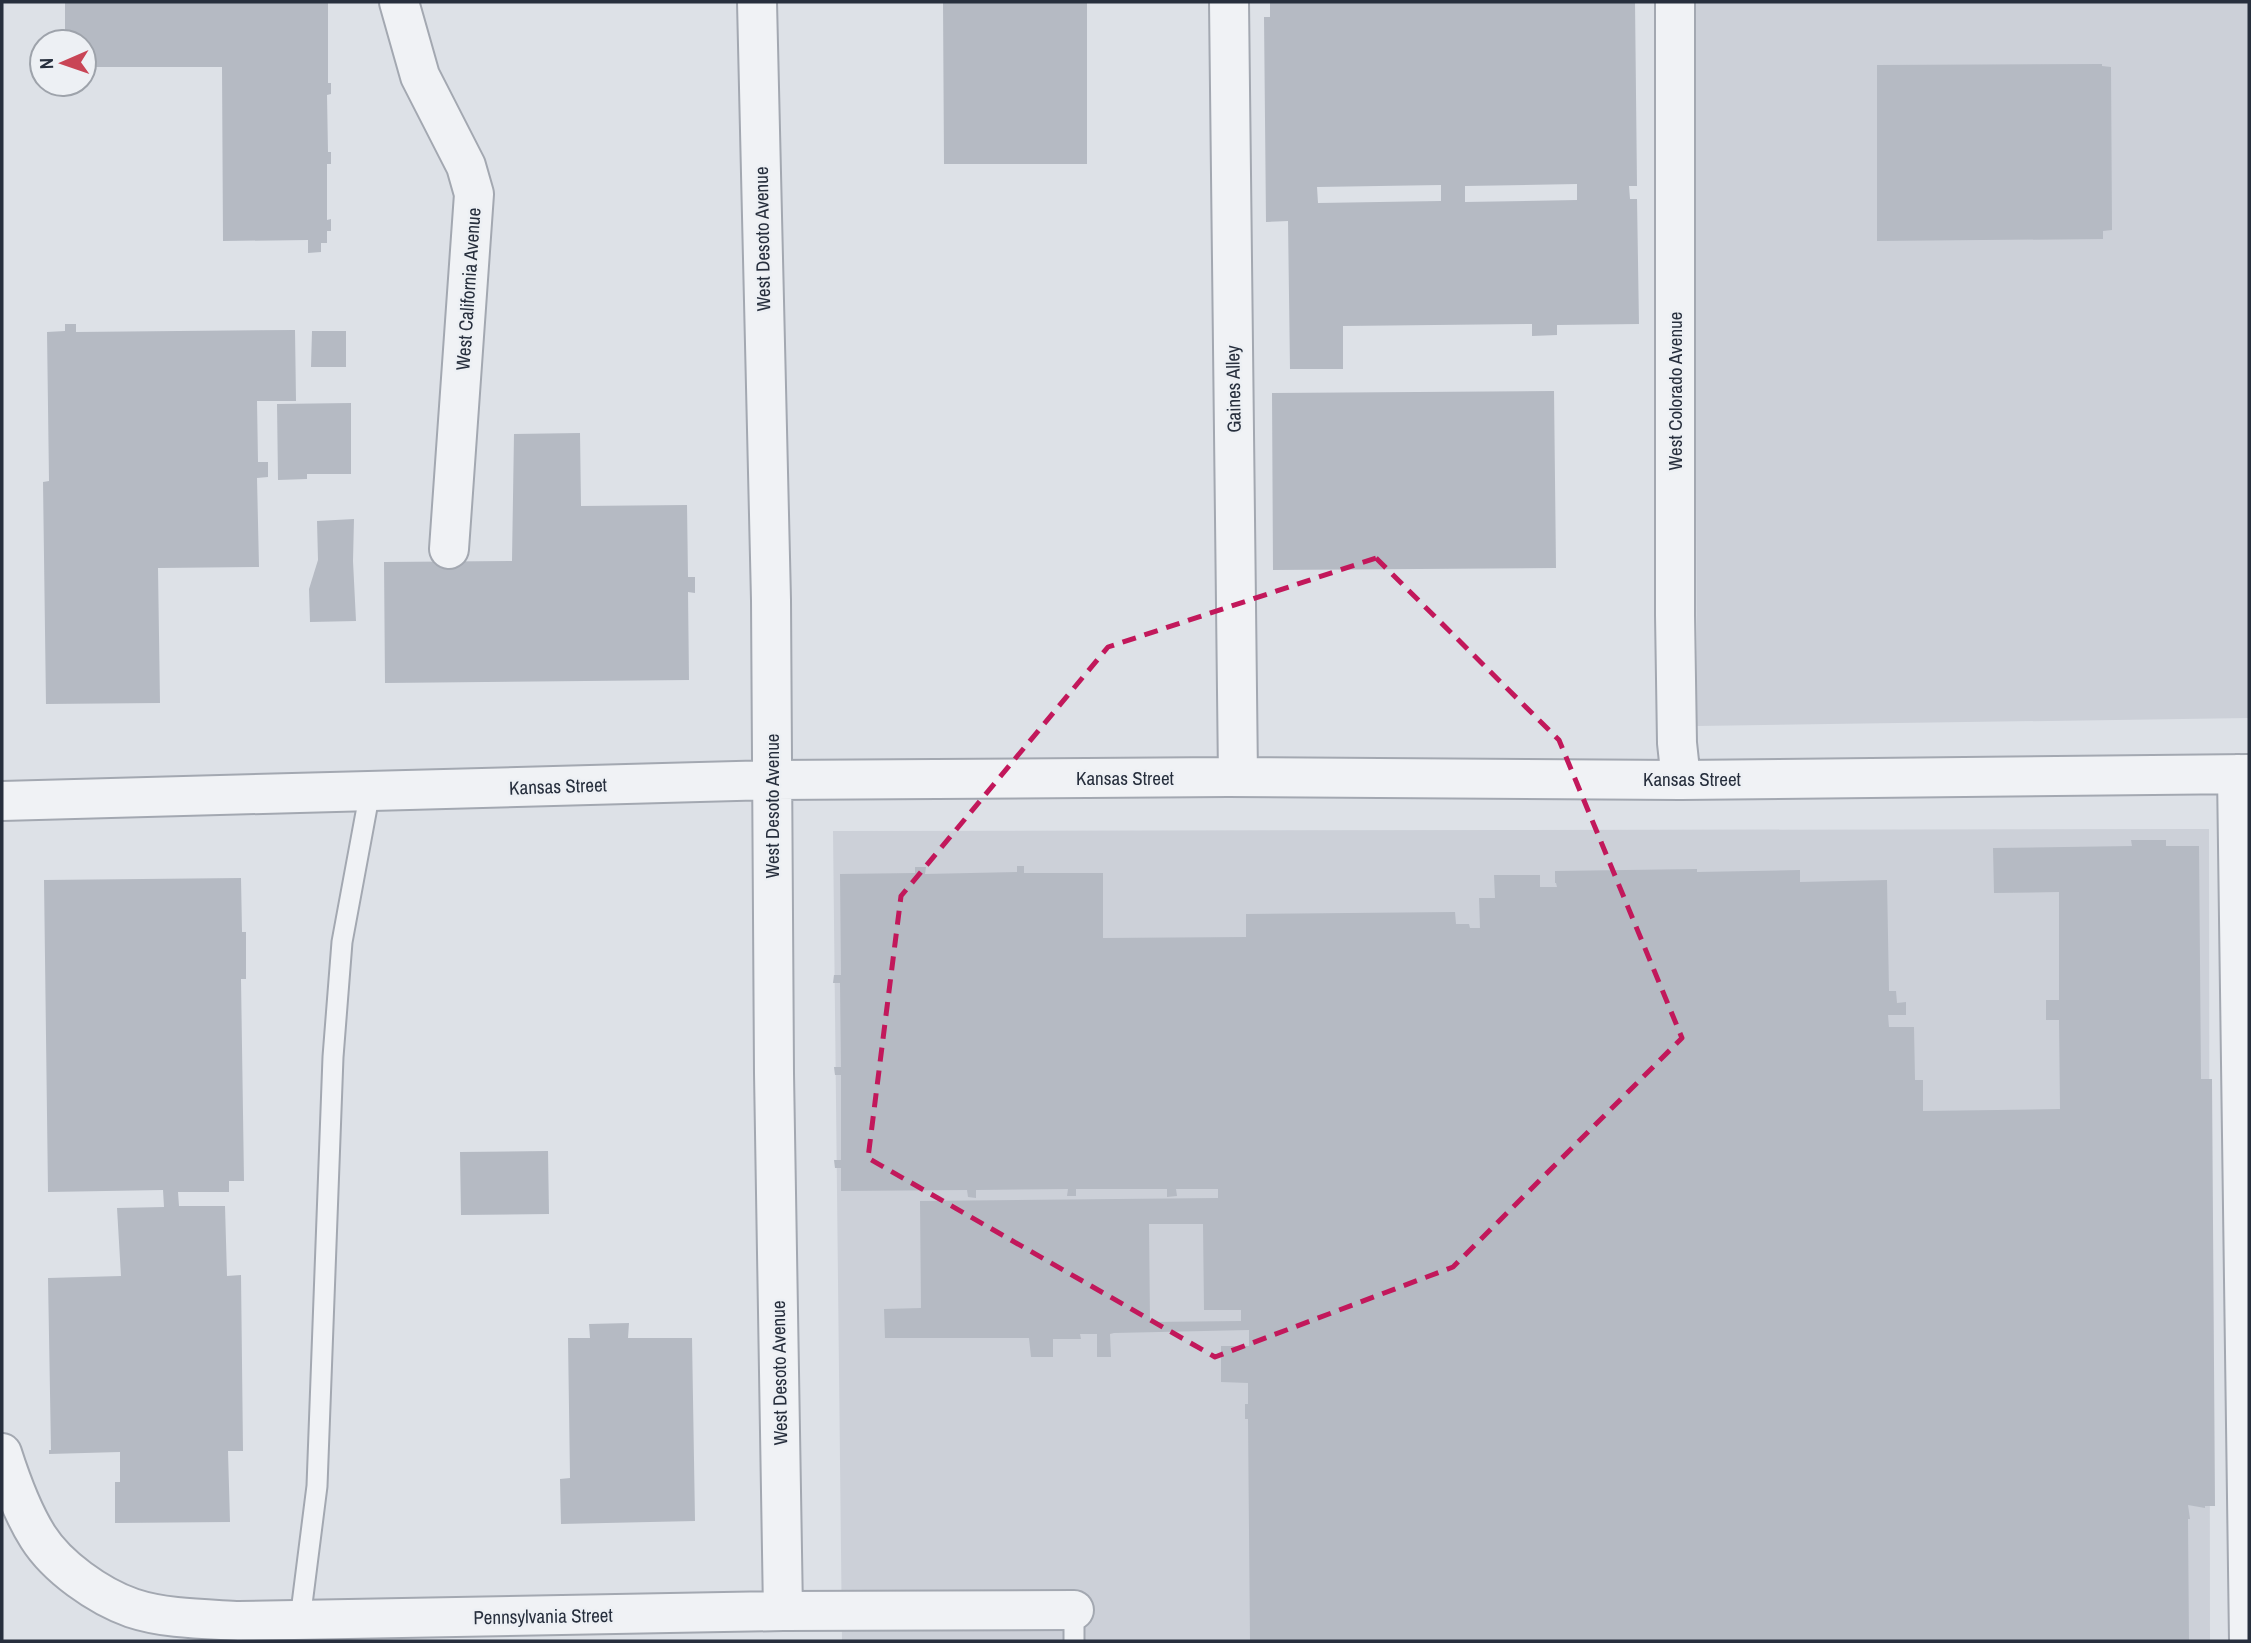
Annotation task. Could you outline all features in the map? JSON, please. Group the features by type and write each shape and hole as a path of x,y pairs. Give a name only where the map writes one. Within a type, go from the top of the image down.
{"street":[{"name":"West California Avenue","path":"399,2 420,76 466,166 474,194 449,549"},
{"name":"West Desoto Avenue","path":"757,2 771,600 774,1087 783,1611"},
{"name":"Gaines Alley","path":"1229,2 1238,777"},
{"name":"West Colorado Avenue","path":"1675,2 1675,615 1677,743 1681,780"},
{"name":"Kansas Street","path":"2,801 772,780 1238,777 1681,780 2243,774"},
{"path":"2243,774 2249,1641"},
{"name":"Pennsylvania Street","path":"2,1453 9,1476 39,1538 64,1567 94,1589 132,1608 193,1618 239,1621 783,1611 1074,1626"}],"lane":[{"path":"300,1620 317,1486 333,1057 342,942 370,791"}],"highlighted area":[{"path":"1376,558 1559,740 1682,1038 1453,1267 1215,1357 868,1158 901,896 1108,647"}],"shaded area":[{"path":"1694,2 2249,2 2249,718 1697,726"},
{"path":"2209,829 2210,1641 842,1641 833,831"}],"building":[{"path":"65,2 328,2 328,83 331,83 331,94 327,95 328,152 331,152 331,164 327,164 327,220 331,219 331,231 327,231 327,243 321,243 321,252 308,253 308,240 223,241 222,67 98,67 98,28 65,28"},
{"path":"943,2 1087,2 1087,164 944,164"},
{"path":"1270,2 1635,2 1637,186 1629,186 1630,199 1637,199 1639,324 1557,325 1557,335 1532,336 1532,324 1343,326 1343,369 1290,369 1288,221 1266,222 1264,17 1270,17","holes":["1577,184 1577,200 1465,202 1465,186","1441,185 1441,201 1318,203 1317,187"]},
{"path":"2102,64 2111,67 2112,230 2103,231 2103,239 1877,241 1877,65"},
{"path":"65,324 76,324 76,332 295,330 296,401 257,401 258,462 268,462 268,477 257,478 259,567 158,568 160,703 46,704 43,482 49,481 47,332 65,331"},
{"path":"312,331 346,331 346,367 311,367"},
{"path":"1554,391 1556,568 1273,570 1272,393"},
{"path":"351,403 351,474 307,474 307,479 278,480 277,404"},
{"path":"580,433 581,506 687,505 688,577 695,577 695,593 688,592 689,680 385,683 384,562 512,561 514,434"},
{"path":"354,519 356,621 310,622 309,589 318,560 317,521"},
{"path":"2131,840 2166,840 2166,846 2199,846 2201,1079 2212,1079 2215,1506 2205,1508 2188,1505 2189,1641 1250,1641 1248,1419 1245,1419 1248,1383 1221,1382 1221,1346 1249,1346 1249,1330 1114,1333 1110,1334 1111,1357 1097,1357 1097,1334 1080,1334 1081,1339 1053,1339 1053,1357 1031,1357 1029,1338 885,1338 884,1309 921,1308 920,1201 1218,1198 1218,1189 1176,1189 1177,1196 1167,1197 1167,1189 1076,1189 1076,1196 1067,1196 1068,1189 976,1190 976,1198 968,1197 967,1190 841,1191 841,1168 835,1168 834,1160 841,1160 841,1075 835,1075 834,1067 841,1067 840,983 833,983 834,975 841,975 840,874 915,873 915,867 926,867 925,874 1017,872 1017,866 1024,866 1024,873 1103,873 1103,938 1246,937 1246,914 1455,912 1456,924 1469,924 1470,928 1480,928 1479,898 1495,898 1494,875 1540,875 1540,887 1557,887 1555,871 1800,870 1800,882 1887,880 1889,991 1896,991 1897,1003 1906,1002 1906,1015 1888,1015 1889,1027 1914,1027 1915,1080 1923,1080 1923,1111 2060,1109 2059,1020 2046,1020 2046,1000 2059,1000 2059,892 1994,893 1993,848 2132,846","holes":["1149,1224 1203,1224 1204,1310 1241,1310 1241,1321 1150,1322"]},
{"path":"241,878 242,932 246,932 246,979 241,979 244,1181 229,1181 229,1192 178,1192 179,1206 225,1206 227,1276 241,1275 243,1451 228,1451 230,1522 115,1523 115,1482 120,1482 120,1452 49,1454 48,1278 121,1276 117,1208 164,1207 163,1190 48,1192 44,880"},
{"path":"548,1151 549,1214 461,1215 460,1152"},
{"path":"629,1323 628,1338 692,1338 695,1521 561,1524 560,1479 570,1478 568,1338 590,1338 589,1324"}]}
